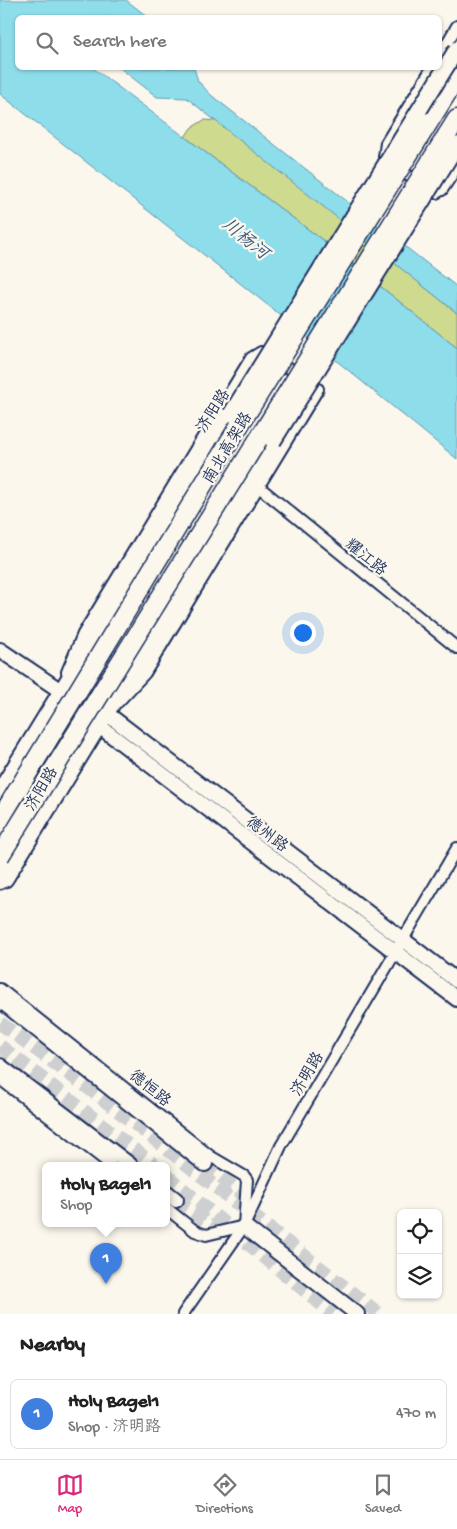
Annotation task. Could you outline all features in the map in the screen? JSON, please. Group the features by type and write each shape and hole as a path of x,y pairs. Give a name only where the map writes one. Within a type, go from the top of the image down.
{"highway":[{"name":"南北高架路","path":"0,819 242,421 457,77"},
{"name":"南北高架路","path":"0,856 457,119"},
{"path":"0,880 16,831"}],"main road":[{"name":"济阳路","path":"0,792 98,629 457,49"},
{"name":"济阳路","path":"0,887 457,145"}],"street":[{"path":"442,52 457,26"},
{"path":"431,70 386,142 384,157 388,163 436,193 454,180 457,167"},
{"path":"61,691 71,662 84,634 251,358 261,352 271,355 318,389 145,673 102,719"},
{"name":"耀江路","path":"259,487 457,648"},
{"name":"德州路","path":"0,650 102,719 400,945 457,981"},
{"name":"济明路","path":"183,1314 244,1226 281,1146 457,848"},
{"name":"德州路","path":"400,945 457,999"},
{"name":"德恒路","path":"0,990 210,1156 244,1176 247,1180 244,1226"},
{"path":"0,1000 205,1164"},
{"path":"0,1066 126,1162"},
{"path":"0,1079 107,1162"},
{"path":"170,1201 195,1231 206,1235 244,1226 357,1314"}],"green space":[{"path":"204,120 217,121 457,313 457,348 329,245 185,137 191,128"}],"water":[{"name":"川杨河","path":"0,0 126,0 145,15 15,15 15,70 96,70 329,245 457,348 457,459 284,318 0,94"},
{"path":"123,70 195,70 198,81 211,95 457,287 457,313 187,98 157,97"}],"tunnel":[{"path":"0,1023 94,1092 379,1314"},
{"path":"0,1046 150,1162"},
{"path":"205,1164 255,1205"},
{"path":"170,1178 333,1314"},
{"path":"176,1200 229,1238"}],"place":[{"name":"Holy Bagel1","path":"106,1284"}]}
